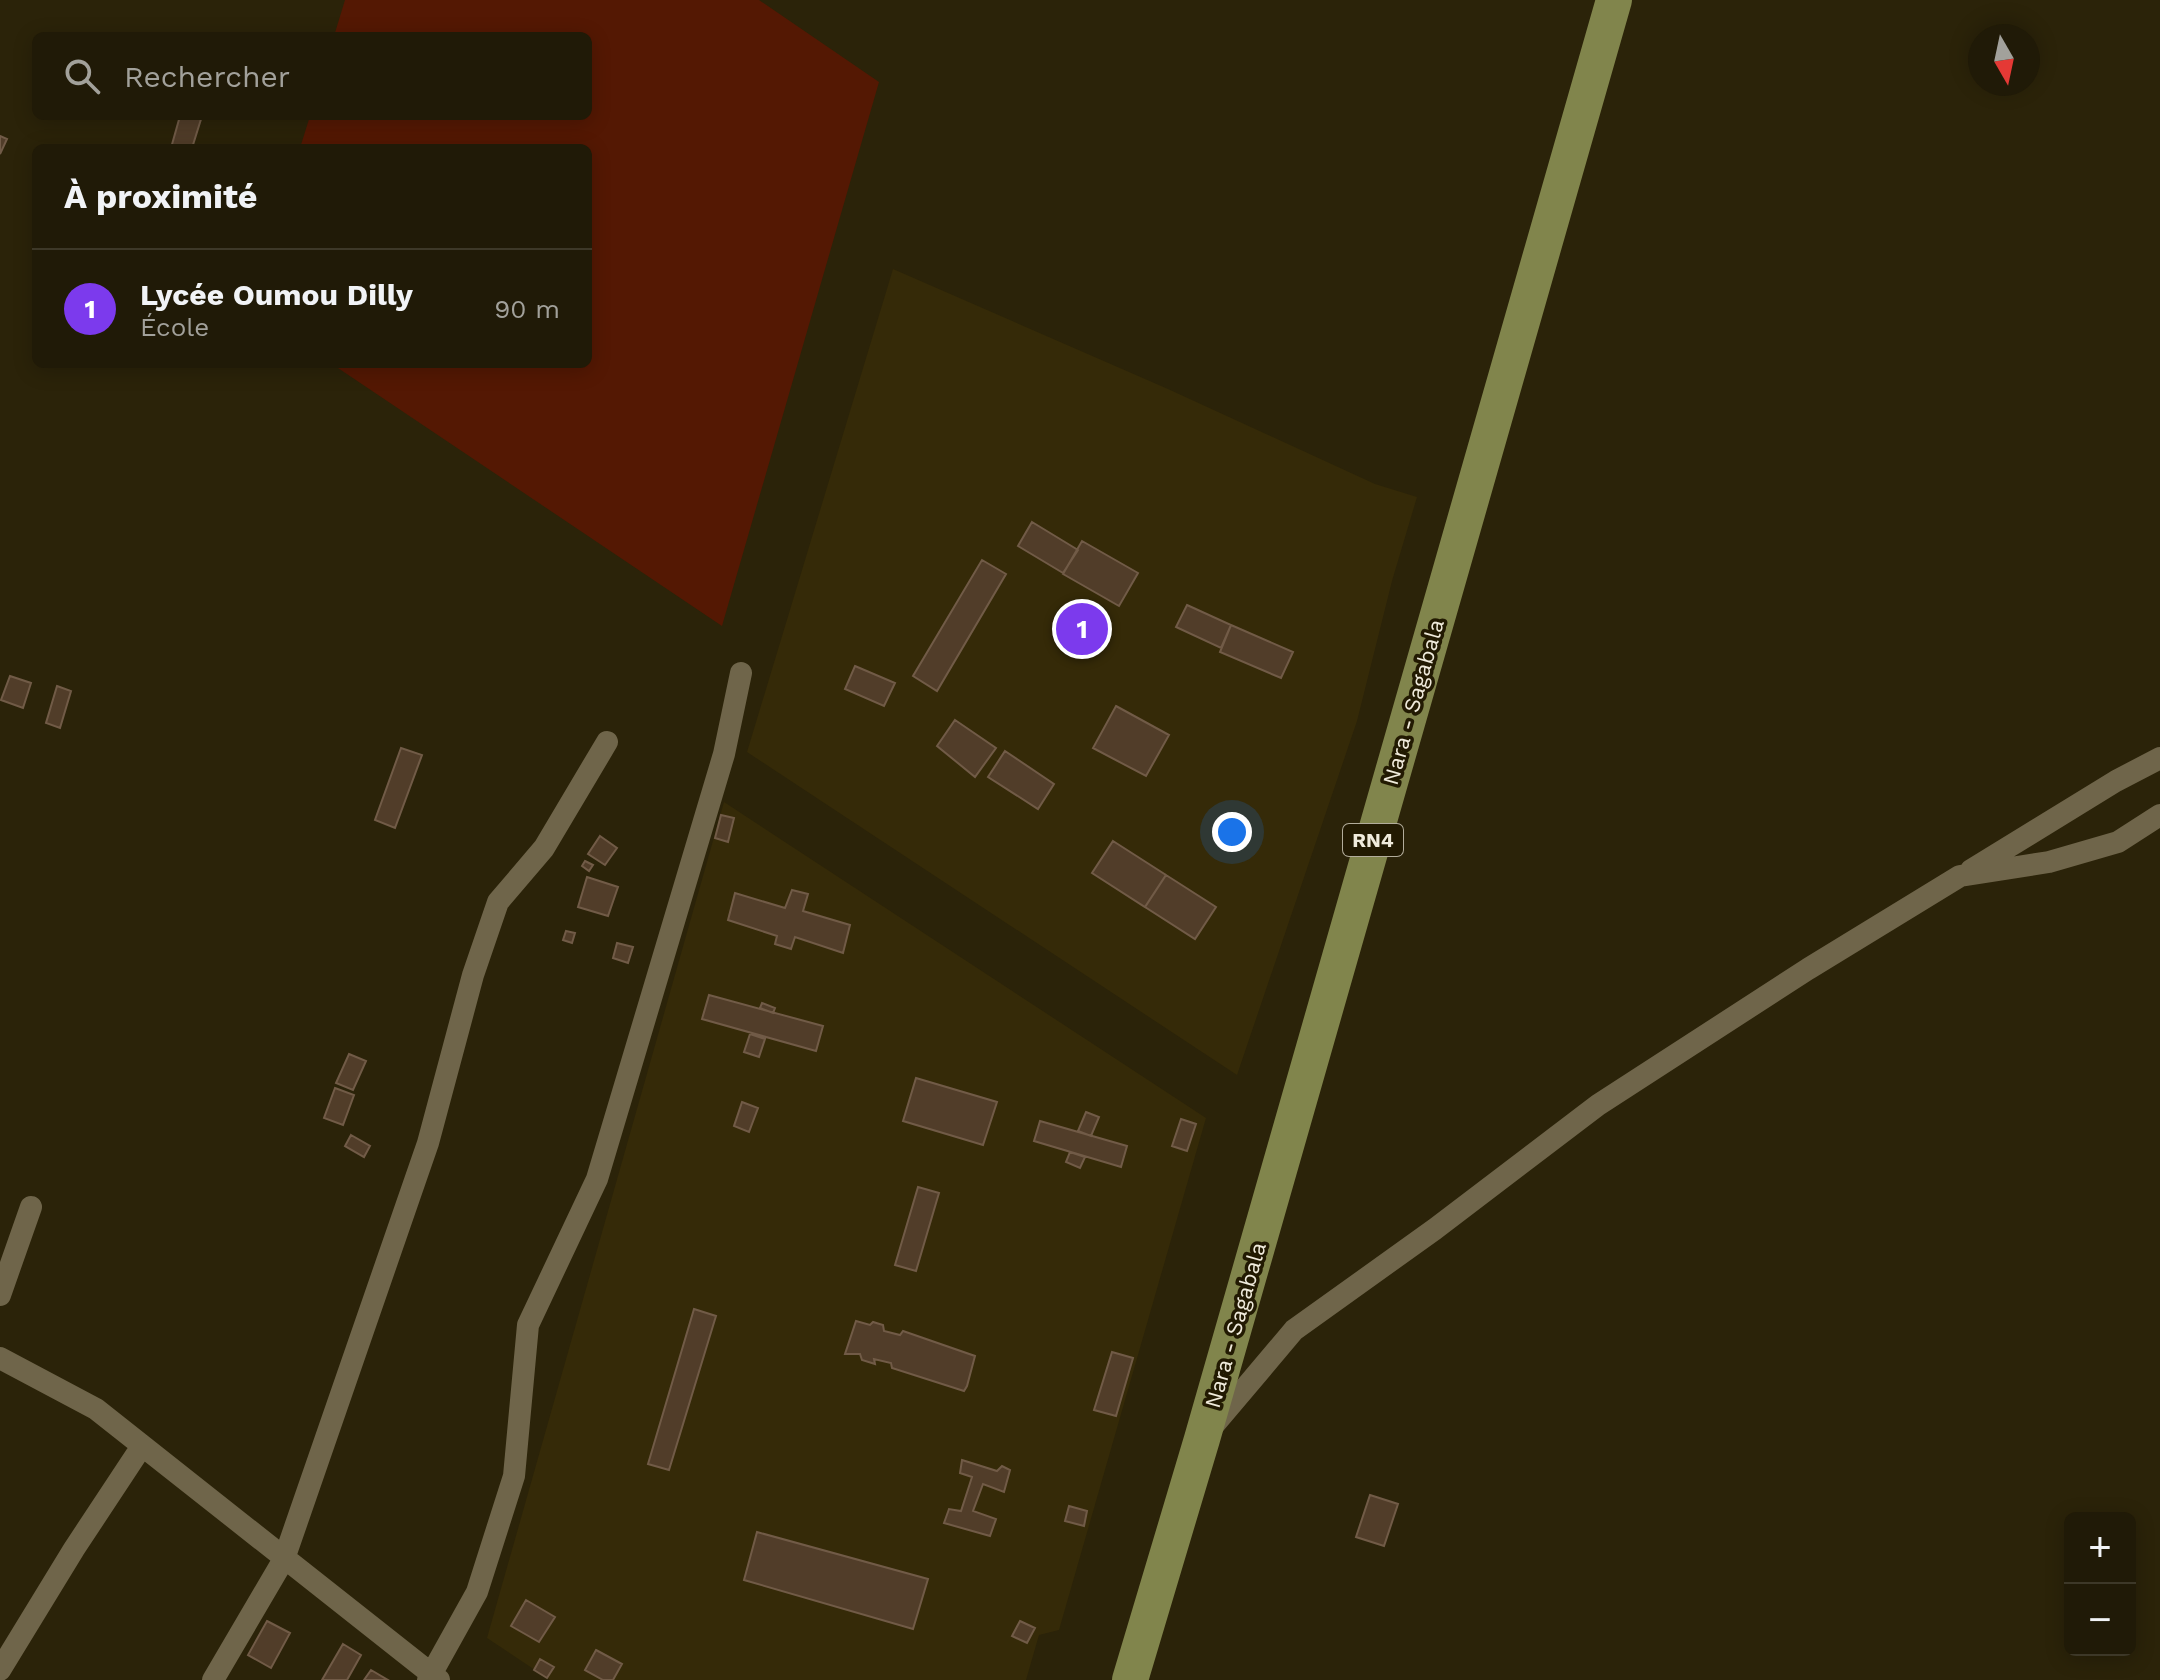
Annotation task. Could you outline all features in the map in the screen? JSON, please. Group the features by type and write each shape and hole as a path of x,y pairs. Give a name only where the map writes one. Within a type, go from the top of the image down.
{"main road":[{"name":"Nara - Sagabala","path":"1130,1680 1202,1439 1614,0"}],"street":[{"path":"0,1358 96,1409 433,1678 477,1592 514,1476 528,1325 597,1179 724,754 741,673"},
{"path":"213,1680 284,1559 428,1143 473,975 498,902 544,848 607,742"},
{"path":"1202,1439 1294,1330 1435,1229 1598,1105 1808,969 2116,781 2160,758"},
{"path":"1960,876 2049,862 2118,842 2160,815"},
{"path":"0,1295 31,1207"},
{"path":"0,1670 142,1446"}],"shaded area":[{"path":"345,0 759,0 879,82 722,626 338,368 592,368 592,144 301,144 309,120 592,120 592,32 335,32"},
{"path":"893,269 1168,389 1375,484 1417,497 1392,581 1357,721 1237,1075 747,752"},
{"path":"724,802 1206,1118 1059,1630 1039,1635 1026,1680 550,1680 487,1638"}],"building":[{"path":"179,120 201,120 193,144 172,144"},
{"path":"0,136 7,139 0,154"},
{"path":"1032,522 1078,550 1063,573 1018,546"},
{"path":"1082,541 1138,573 1119,606 1063,574"},
{"path":"982,560 1006,574 937,691 913,676"},
{"path":"1187,605 1231,625 1221,648 1176,627"},
{"path":"1231,625 1293,652 1281,678 1220,652"},
{"path":"855,666 895,683 884,706 845,689"},
{"path":"10,676 31,683 23,708 1,700"},
{"path":"57,686 71,691 60,728 46,723"},
{"path":"1116,706 1169,735 1146,776 1093,748"},
{"path":"955,720 996,748 975,777 937,746"},
{"path":"401,748 422,755 395,828 375,820"},
{"path":"1005,751 1054,784 1038,809 988,777"},
{"path":"721,815 734,818 728,842 715,838"},
{"path":"600,836 617,848 605,865 588,854"},
{"path":"1113,841 1166,875 1145,907 1092,873"},
{"path":"585,861 593,865 589,871 582,866"},
{"path":"1166,875 1216,907 1195,939 1145,907"},
{"path":"587,877 618,887 608,916 578,907"},
{"path":"792,890 808,894 803,911 850,925 843,953 795,937 791,949 775,944 777,936 728,920 735,893 785,908"},
{"path":"566,931 575,933 572,943 563,940"},
{"path":"617,943 633,947 628,963 613,958"},
{"path":"709,995 823,1026 816,1051 702,1019"},
{"path":"762,1003 775,1008 773,1013 760,1008"},
{"path":"750,1034 765,1039 759,1057 744,1052"},
{"path":"349,1054 366,1061 353,1090 336,1083"},
{"path":"916,1078 997,1102 983,1145 903,1121"},
{"path":"335,1088 354,1095 343,1125 324,1118"},
{"path":"742,1102 758,1108 749,1132 734,1126"},
{"path":"1086,1112 1099,1117 1091,1136 1078,1131"},
{"path":"1181,1119 1196,1124 1187,1151 1172,1146"},
{"path":"1040,1121 1127,1146 1121,1167 1034,1141"},
{"path":"351,1135 370,1146 364,1157 345,1146"},
{"path":"1070,1152 1085,1157 1080,1168 1066,1162"},
{"path":"918,1187 939,1193 916,1271 895,1265"},
{"path":"694,1309 716,1316 669,1470 648,1464"},
{"path":"856,1321 870,1325 873,1322 883,1325 884,1331 900,1335 903,1331 975,1356 964,1391 892,1368 891,1363 874,1359 875,1364 862,1360 860,1354 845,1354"},
{"path":"1112,1352 1133,1358 1116,1416 1094,1410"},
{"path":"962,1460 997,1471 1002,1466 1010,1470 1004,1492 983,1484 973,1511 996,1519 990,1536 944,1523 949,1509 961,1511 972,1477 960,1473"},
{"path":"1370,1495 1398,1504 1384,1546 1356,1537"},
{"path":"1069,1506 1087,1511 1084,1526 1065,1521"},
{"path":"757,1532 928,1579 913,1629 744,1580"},
{"path":"526,1600 555,1617 539,1642 511,1626"},
{"path":"267,1621 290,1633 271,1668 248,1655"},
{"path":"1020,1621 1035,1628 1027,1643 1012,1636"},
{"path":"343,1644 361,1655 347,1680 322,1680"},
{"path":"596,1650 622,1664 613,1680 603,1680 585,1670"},
{"path":"540,1659 554,1667 547,1678 534,1670"},
{"path":"371,1670 388,1680 364,1680"}],"place":[{"name":"Lycée Oumou Dilly","path":"1082,629"}]}
